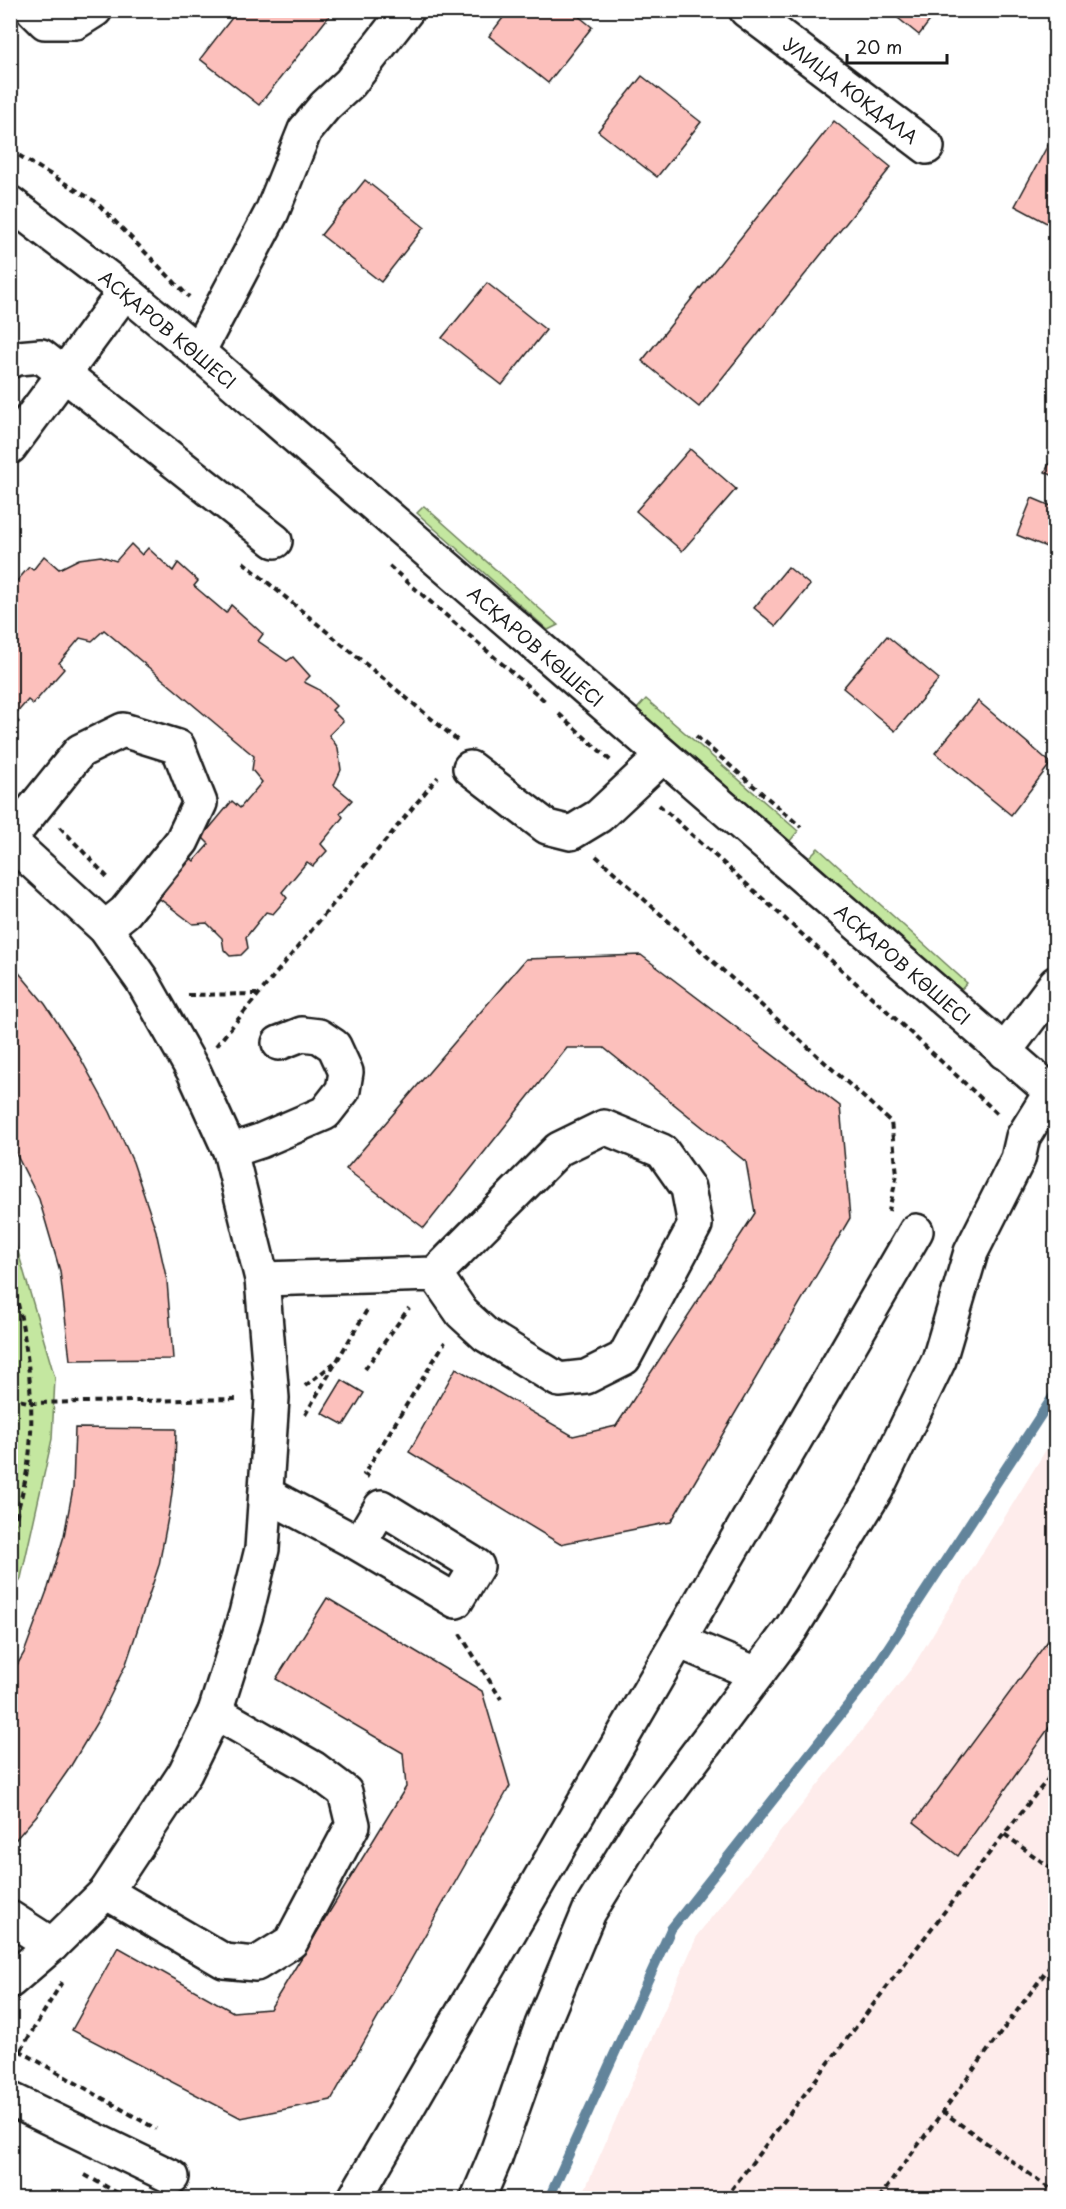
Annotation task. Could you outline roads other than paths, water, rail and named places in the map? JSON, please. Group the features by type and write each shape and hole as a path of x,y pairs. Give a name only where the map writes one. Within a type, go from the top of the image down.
{"street":[{"path":"33,10 45,22 76,22 95,10"},
{"path":"198,352 272,212 304,130 350,83 407,10"},
{"name":"УЛИЦА КОКДАЛА","path":"746,10 927,147"},
{"name":"АСҚАРОВ КӨШЕСІ","path":"10,203 125,291 198,352 1053,1094"},
{"path":"10,447 125,291"},
{"path":"10,361 41,356 275,542"},
{"path":"10,1981 52,1946 106,1892 185,1773 215,1712 246,1614 262,1550 272,1398 262,1279 230,1151 189,1062 142,980 115,920 10,840 80,751 123,730 178,747 200,803 182,841 115,920"},
{"path":"458,762 547,827 571,833 599,816 663,756"},
{"path":"1004,1052 1056,983"},
{"path":"230,1151 260,1141 325,1113 343,1090 346,1072 334,1046 319,1036 302,1035 279,1043"},
{"path":"478,2199 495,2158 542,2025 590,1912 637,1834 791,1629 876,1490 939,1360 971,1252 1018,1158 1023,1137 1053,1094"},
{"path":"262,1279 435,1274 559,1149 604,1127 662,1151 688,1188 695,1226 624,1358 586,1377 559,1380 486,1335 462,1313 435,1274"},
{"path":"355,2199 678,1641 902,1224"},
{"path":"266,1494 359,1544"},
{"path":"678,1641 757,1674"},
{"path":"106,1892 224,1961 256,1964 291,1942 353,1825 345,1792 314,1768 215,1712"},
{"path":"10,1918 52,1946"},
{"path":"10,2099 172,2177"}],"waterway":[{"path":"549,2198 671,1929 863,1686 1056,1392"}]}
